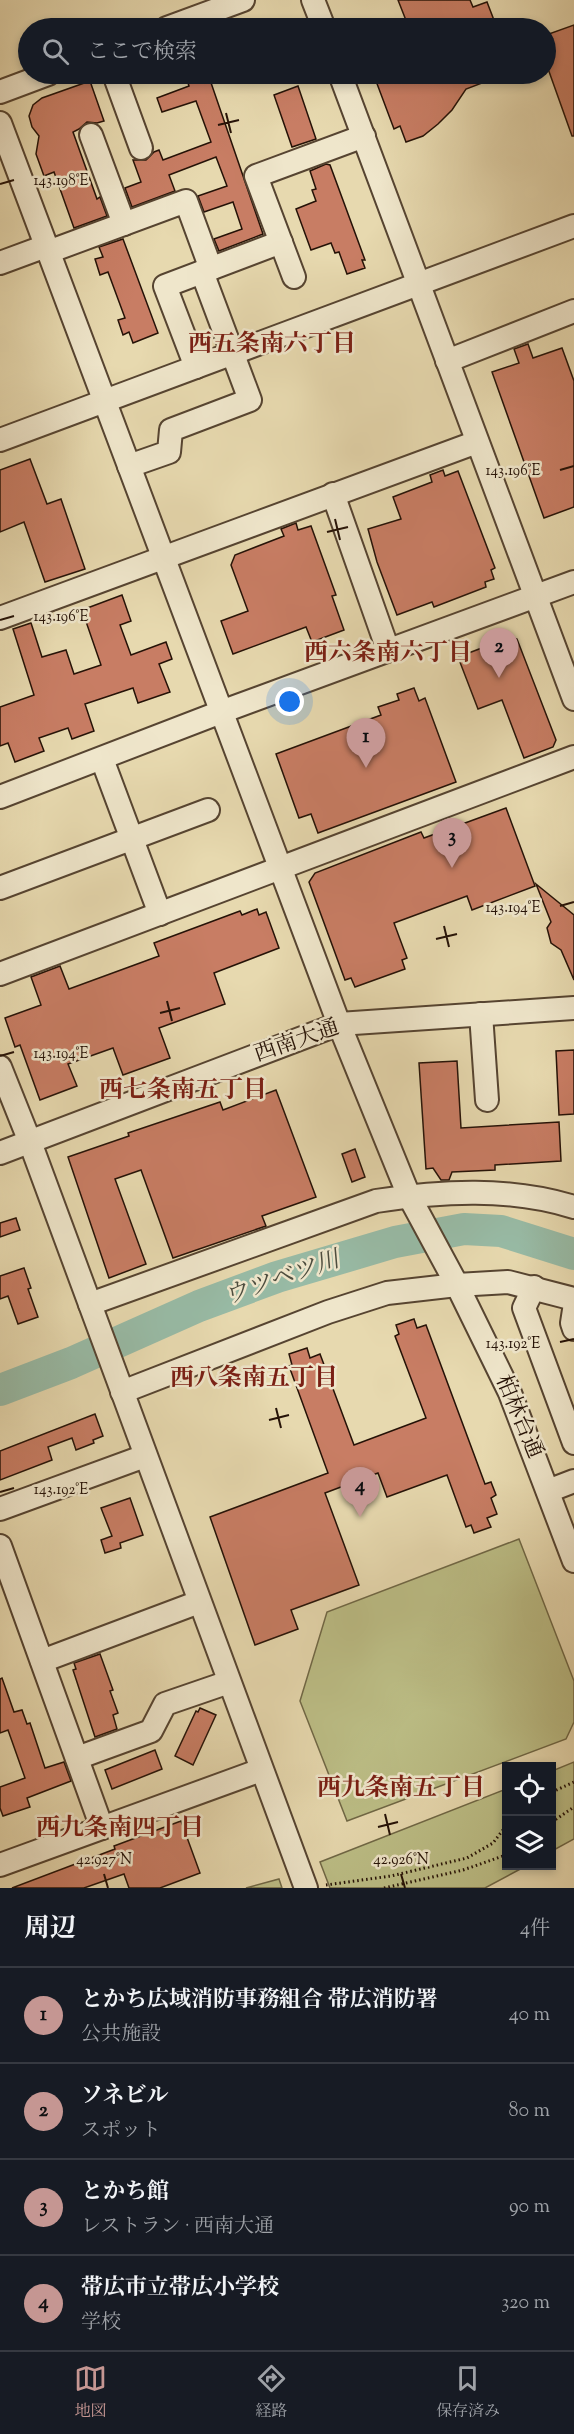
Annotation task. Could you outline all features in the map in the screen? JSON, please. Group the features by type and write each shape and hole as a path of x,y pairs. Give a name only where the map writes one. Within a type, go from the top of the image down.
{"street":[{"path":"194,18 243,0"},
{"path":"313,0 320,18"},
{"path":"0,92 21,84"},
{"path":"118,84 141,148"},
{"path":"344,84 574,699"},
{"name":"柏林台通","path":"0,123 339,1024 414,1205 453,1277 510,1393 574,1560"},
{"path":"91,135 124,224"},
{"path":"294,277 256,176 364,136"},
{"path":"0,263 124,224 186,201 232,354 250,400 171,430 169,452 129,466"},
{"path":"0,440 574,226"},
{"path":"196,367 165,286 282,242"},
{"path":"447,361 574,311"},
{"path":"0,618 162,556 477,442"},
{"path":"333,494 388,650"},
{"path":"0,797 221,712 574,582"},
{"path":"0,974 574,757"},
{"path":"102,759 160,914"},
{"path":"0,888 208,810"},
{"name":"西南大通","path":"0,1153 339,1024 574,1008"},
{"path":"481,1014 487,1100"},
{"path":"0,1066 306,1888"},
{"path":"93,1313 376,1201 414,1205 480,1192 522,1196 574,1208"},
{"path":"119,1384 387,1293 453,1277 508,1282 574,1299"},
{"path":"534,1287 524,1308 574,1443"},
{"path":"574,1310 572,1323 574,1329"},
{"path":"0,1509 145,1456"},
{"path":"548,1491 574,1481"},
{"path":"0,1546 102,1828"},
{"path":"42,1661 199,1602"},
{"path":"77,1758 151,1731 165,1704 228,1682"},
{"path":"0,1865 261,1770"}],"path":[{"path":"556,1790 574,1782"},
{"path":"556,1819 574,1807"},
{"path":"326,1888 326,1884 392,1876 467,1858 493,1843 502,1832"},
{"path":"384,1888 463,1870 502,1857"}],"green space":[{"path":"519,1539 574,1681 574,1722 566,1739 347,1821 300,1701 327,1612"},
{"path":"574,1762 574,1839 556,1849 556,1816 556,1769"},
{"path":"502,1791 502,1870 519,1870 485,1888 330,1888 320,1862"},
{"path":"279,1879 282,1888 246,1888"}],"building":[{"path":"398,0 470,0 473,7 487,2 493,18 405,18"},
{"path":"574,25 574,136 572,136 553,84 556,84 556,31"},
{"path":"82,84 91,84 104,121 87,122 73,132 97,199 100,197 107,216 74,228 54,172 44,176 36,154 39,136 32,127 29,116 33,105 42,98"},
{"path":"188,84 211,84 263,234 219,251 214,239 242,229 233,202 204,212 198,196 227,186 216,157 169,175 175,191 132,207 125,188 141,182 133,160 146,160 159,150 163,160 211,142 196,101 162,112 157,98 189,86"},
{"path":"377,84 479,84 466,89 452,110 423,136 406,142 400,126 394,129"},
{"path":"298,86 316,139 292,147 274,95"},
{"path":"326,164 330,165 365,260 362,260 365,268 347,274 339,252 335,253 331,243 311,250 296,209 316,201 312,190 316,189 310,171"},
{"path":"123,239 158,333 133,343 129,332 123,335 118,320 125,318 108,272 100,275 95,259 103,257 99,247"},
{"path":"528,344 533,358 562,348 574,381 574,507 544,518 492,372 519,363 514,349"},
{"path":"30,459 47,504 61,499 85,569 45,582 24,522 0,532 0,470"},
{"path":"443,470 445,476 458,471 495,568 491,570 494,579 485,582 486,587 434,607 432,602 397,615 377,562 368,529 401,519 393,497 432,482 430,475"},
{"path":"296,523 298,530 311,526 336,595 332,596 344,630 312,642 306,627 233,654 221,621 248,611 231,565 235,555 284,536 281,529"},
{"path":"122,595 131,621 120,625 131,655 166,642 172,659 159,664 170,692 138,703 133,688 85,704 94,731 72,739 68,728 39,738 44,751 15,762 8,743 0,746 0,707 34,695 13,629 31,623 42,657 66,650 74,674 101,665 82,610"},
{"path":"511,637 517,639 556,740 553,747 524,758 502,700 478,709 458,657"},
{"path":"414,688 419,701 425,698 456,782 318,833 311,814 299,818 276,754 381,715 378,707 399,700 397,694"},
{"path":"506,808 535,886 472,910 467,896 394,923 407,958 402,960 405,969 355,987 351,978 345,980 309,882 315,873 421,832 424,838"},
{"path":"536,884 574,915 574,980 561,950 551,943 547,928 551,922"},
{"path":"257,909 259,915 266,912 279,948 214,973 225,1004 159,1028 170,1058 123,1075 113,1048 68,1064 77,1086 40,1100 20,1045 15,1047 5,1018 41,1005 31,977 60,966 69,989 159,956 154,943 240,911 242,915"},
{"path":"574,1050 574,1114 559,1115 556,1051"},
{"path":"457,1061 461,1128 559,1122 561,1161 495,1165 495,1170 452,1172 449,1180 441,1180 433,1168 426,1169 419,1063"},
{"path":"276,1090 316,1197 262,1216 266,1226 173,1258 141,1170 115,1179 146,1264 109,1278 68,1157 129,1136 128,1133 220,1102 223,1110"},
{"path":"355,1149 365,1177 352,1182 342,1154"},
{"path":"16,1218 20,1230 0,1237 0,1223"},
{"path":"24,1268 31,1288 28,1289 38,1317 18,1324 8,1296 0,1299 0,1276"},
{"path":"414,1319 417,1328 426,1325 485,1484 491,1482 496,1495 491,1498 497,1514 487,1518 491,1527 474,1533 471,1525 466,1527 447,1475 387,1497 378,1473 325,1493 359,1585 291,1610 298,1629 255,1645 210,1517 328,1473 289,1366 292,1365 289,1354 307,1348 310,1358 320,1354 354,1445 426,1418 395,1336 399,1334 396,1325"},
{"path":"95,1414 103,1436 93,1440 94,1443 76,1450 72,1438 48,1447 52,1460 0,1480 0,1451"},
{"path":"130,1498 143,1535 120,1543 121,1548 105,1553 101,1540 112,1536 101,1508"},
{"path":"100,1654 113,1690 110,1691 118,1713 113,1715 117,1729 95,1737 73,1670 76,1669 74,1663"},
{"path":"2,1678 14,1712 22,1710 27,1724 30,1723 45,1768 64,1762 71,1781 27,1798 30,1807 3,1816 0,1808 0,1787 25,1778 8,1730 0,1733 0,1679"},
{"path":"200,1708 216,1715 193,1765 175,1756 196,1711 198,1712"},
{"path":"155,1750 162,1769 112,1789 105,1770"},
{"path":"181,1821 200,1873 160,1888 129,1888 124,1874 84,1888 12,1888 115,1849 114,1846"}],"waterway":[{"name":"ウツベツ川","path":"0,1390 71,1363 199,1306 277,1277 395,1242 464,1229 501,1231 574,1254"}],"place":[{"name":"ソネビル","path":"499,678"},
{"name":"とかち広域消防事務組合 帯広消防署","path":"366,768"},
{"name":"とかち館","path":"452,868"},
{"name":"帯広市立帯広小学校","path":"360,1517"}],"district":[{"name":"西五条南六丁目","path":"272,345"},
{"name":"西六条南六丁目","path":"388,654"},
{"name":"西七条南五丁目","path":"183,1091"},
{"name":"西八条南五丁目","path":"254,1379"},
{"name":"西九条南五丁目","path":"401,1789"},
{"name":"西九条南四丁目","path":"120,1829"}]}
